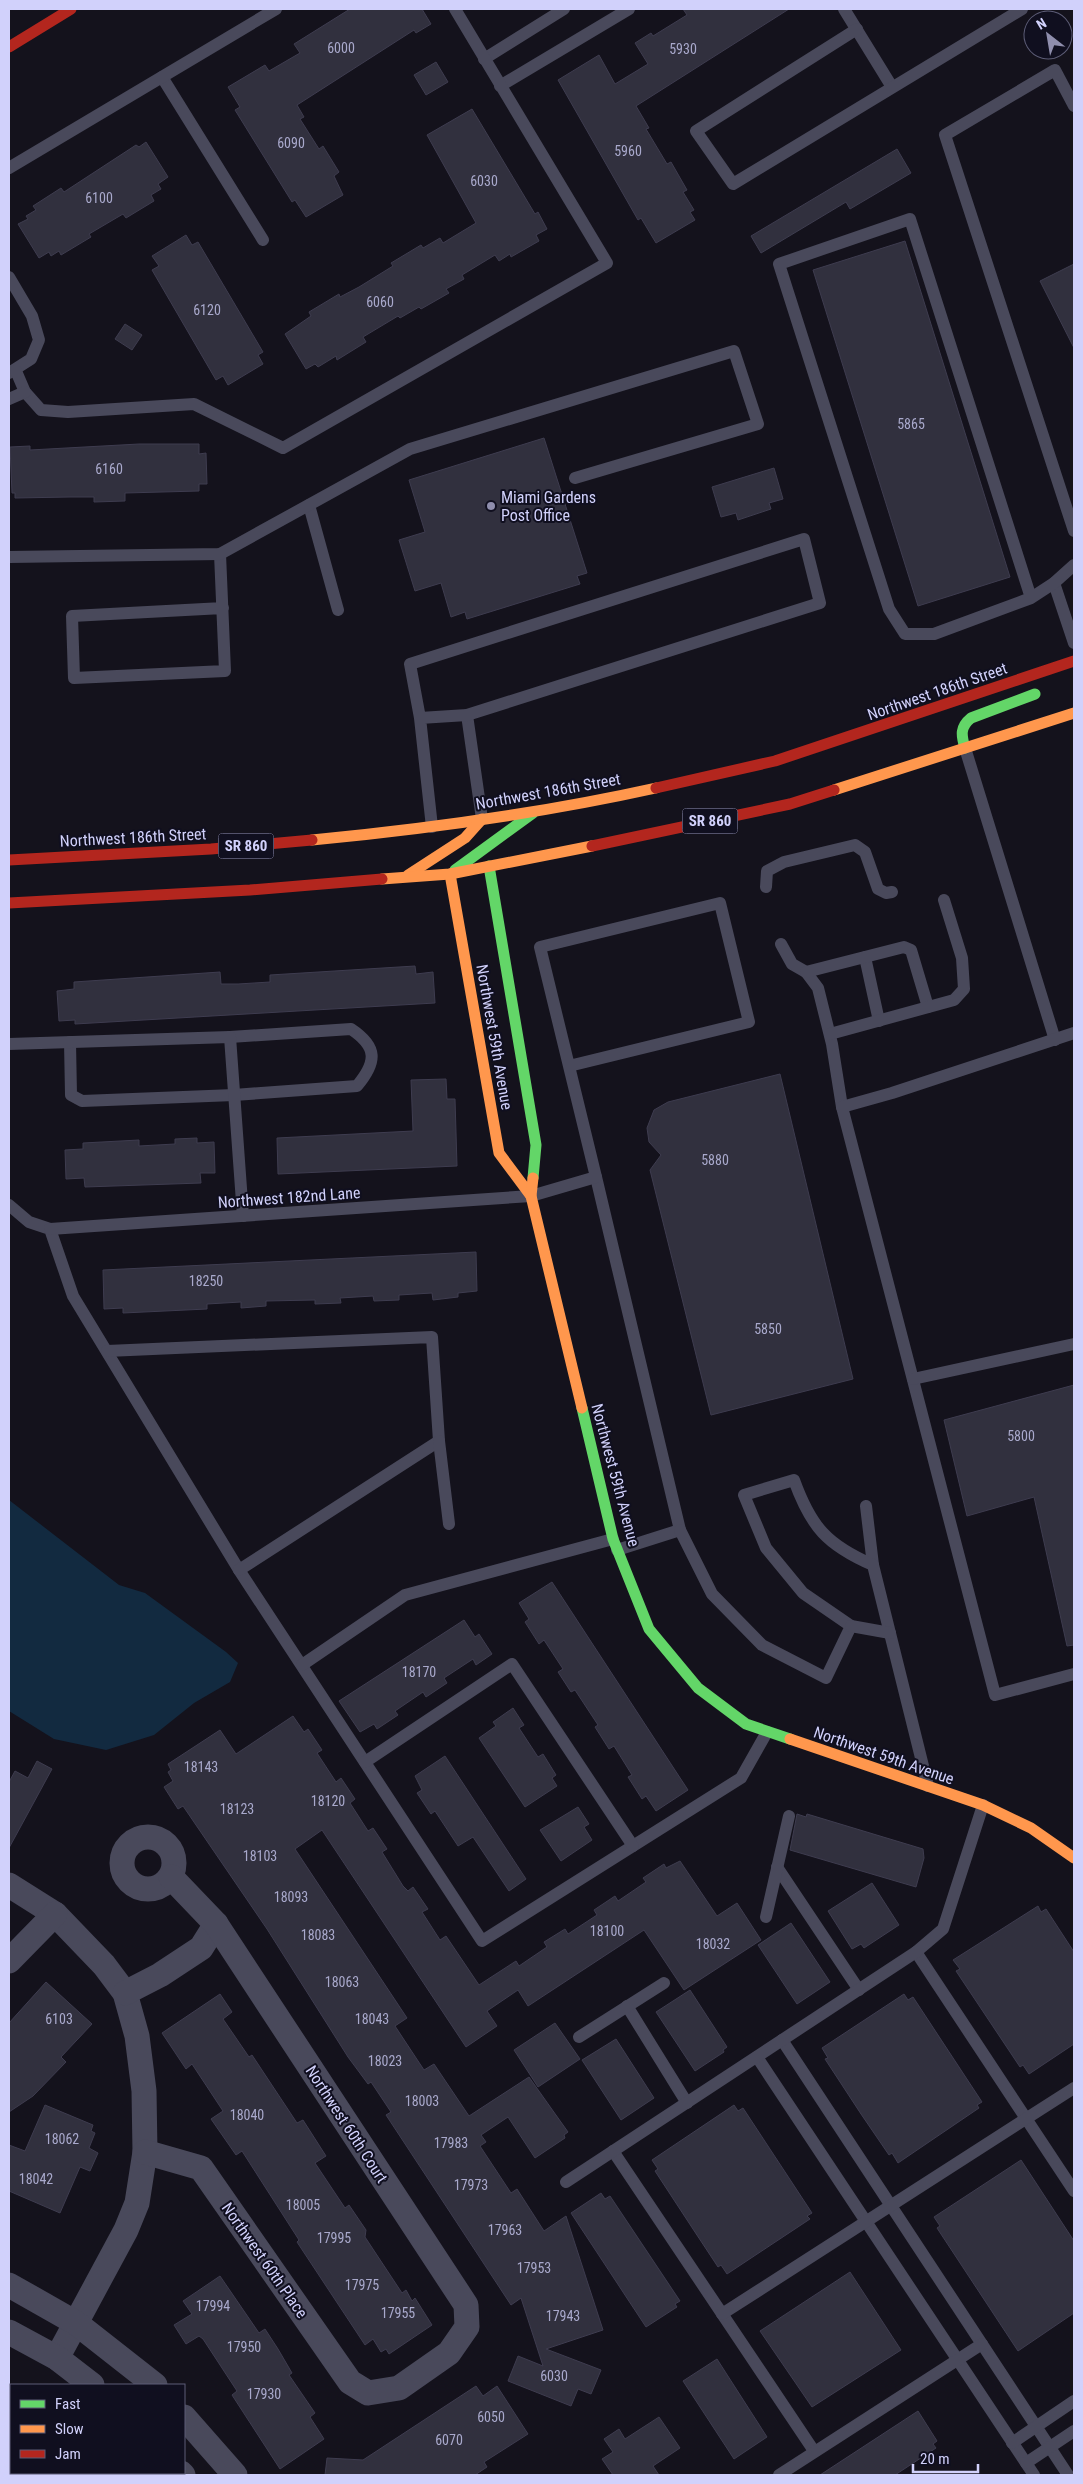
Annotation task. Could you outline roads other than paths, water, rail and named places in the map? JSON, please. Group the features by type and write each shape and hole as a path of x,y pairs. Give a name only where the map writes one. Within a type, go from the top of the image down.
{"main road":[{"path":"9,47 71,9"},
{"name":"Northwest 186th Street","path":"9,860 211,849 388,833 602,800 774,761 1074,661"},
{"path":"965,748 960,731 964,723 970,718 1048,690"},
{"name":"SR 860","path":"9,903 250,890 450,874 643,836 790,804 1074,713"},
{"path":"450,874 536,810"},
{"path":"405,878 466,838 482,819"},
{"name":"Northwest 59th Avenue","path":"489,866 536,1145 531,1196 615,1544 649,1629 698,1688 746,1724 983,1805 1019,1820 1058,1844 1074,1858"},
{"name":"Northwest 59th Avenue","path":"450,874 500,1153 531,1196"}],"street":[{"name":"Northwest 60th Court","path":"170,1877 216,1924 466,2305 467,2327 449,2353 399,2388 368,2393"},
{"path":"9,1885 56,1914 104,1965 125,1992 137,2036 144,2091 145,2152 137,2203 126,2230 57,2358"},
{"path":"9,1961 56,1914"},
{"path":"125,1992 160,1975 201,1948 216,1924"},
{"name":"Northwest 60th Place","path":"145,2152 201,2168 350,2382 368,2393"},
{"path":"9,2285 76,2323 154,2384"},
{"path":"9,2332 57,2358 91,2384"},
{"path":"185,2418 235,2475"}],"lane":[{"path":"9,168 276,9"},
{"path":"9,277 32,316 39,340 31,359 12,372 25,392 41,410 68,412 194,404 283,448 607,263 454,9"},
{"path":"484,59 564,9"},
{"path":"500,86 629,9"},
{"path":"844,9 892,87"},
{"path":"857,29 696,131 733,184 1022,9"},
{"path":"1074,106 1055,70 945,135 1074,531"},
{"path":"162,77 263,240"},
{"path":"1031,598 910,219 779,264 889,609 905,634 934,634 1031,598 1054,583 1074,565"},
{"path":"9,557 220,554 410,449 734,350 758,424 575,478"},
{"path":"9,399 25,392"},
{"path":"309,505 338,610"},
{"path":"420,718 467,715 820,603 804,539 410,664 420,718 432,827"},
{"path":"220,554 225,671 74,678 72,616 222,608"},
{"path":"1054,583 1074,642"},
{"path":"467,715 482,819"},
{"path":"965,748 1055,1040"},
{"path":"766,887 767,871 784,862 855,845 865,852 878,889 886,893 892,892"},
{"path":"830,1034 954,1000 964,989 962,958 944,900"},
{"path":"569,1066 749,1022 720,903 540,947 680,1530 712,1594 762,1646 826,1678 850,1626"},
{"path":"781,944 792,964 806,972 818,988 830,1034 842,1107 995,1695 1074,1674"},
{"path":"806,972 904,947 912,950 928,1007"},
{"path":"865,957 879,1021"},
{"path":"9,1044 70,1042 230,1037 351,1029 366,1039 372,1060 368,1072 357,1086 234,1095 82,1101 71,1094 70,1042"},
{"path":"842,1107 1074,1033"},
{"path":"230,1037 243,1216"},
{"name":"Northwest 182nd Lane","path":"50,1230 531,1196 596,1177"},
{"path":"9,1205 29,1222 50,1230 73,1296 239,1570 482,1941 741,1778 767,1732"},
{"path":"107,1351 432,1337 439,1441 449,1524"},
{"path":"913,1380 1074,1344"},
{"path":"239,1570 439,1441"},
{"path":"873,1565 846,1553 822,1534 804,1509 794,1480 744,1495 766,1548 803,1593 850,1626 890,1633"},
{"path":"866,1506 873,1565 928,1787"},
{"path":"302,1665 405,1595 680,1530"},
{"path":"365,1762 512,1664 633,1846"},
{"path":"566,2182 916,1952 943,1929 983,1805"},
{"path":"766,1917 789,1816"},
{"path":"777,1867 858,1990"},
{"path":"916,1952 1074,2191"},
{"path":"579,2037 664,1982"},
{"path":"626,2006 687,2103"},
{"path":"782,2040 1068,2475 1074,2471"},
{"path":"757,2057 1034,2475"},
{"path":"722,2314 1074,2088"},
{"path":"613,2151 814,2452"},
{"path":"779,2475 982,2344"},
{"path":"1012,2443 1074,2401"},
{"path":"1026,2463 1074,2432"}],"water":[{"path":"9,1500 119,1585 145,1593 226,1652 238,1663 230,1682 194,1703 154,1735 106,1750 54,1739 9,1711"}],"place":[{"name":"Miami Gardens Post Office","path":"491,506"}]}
